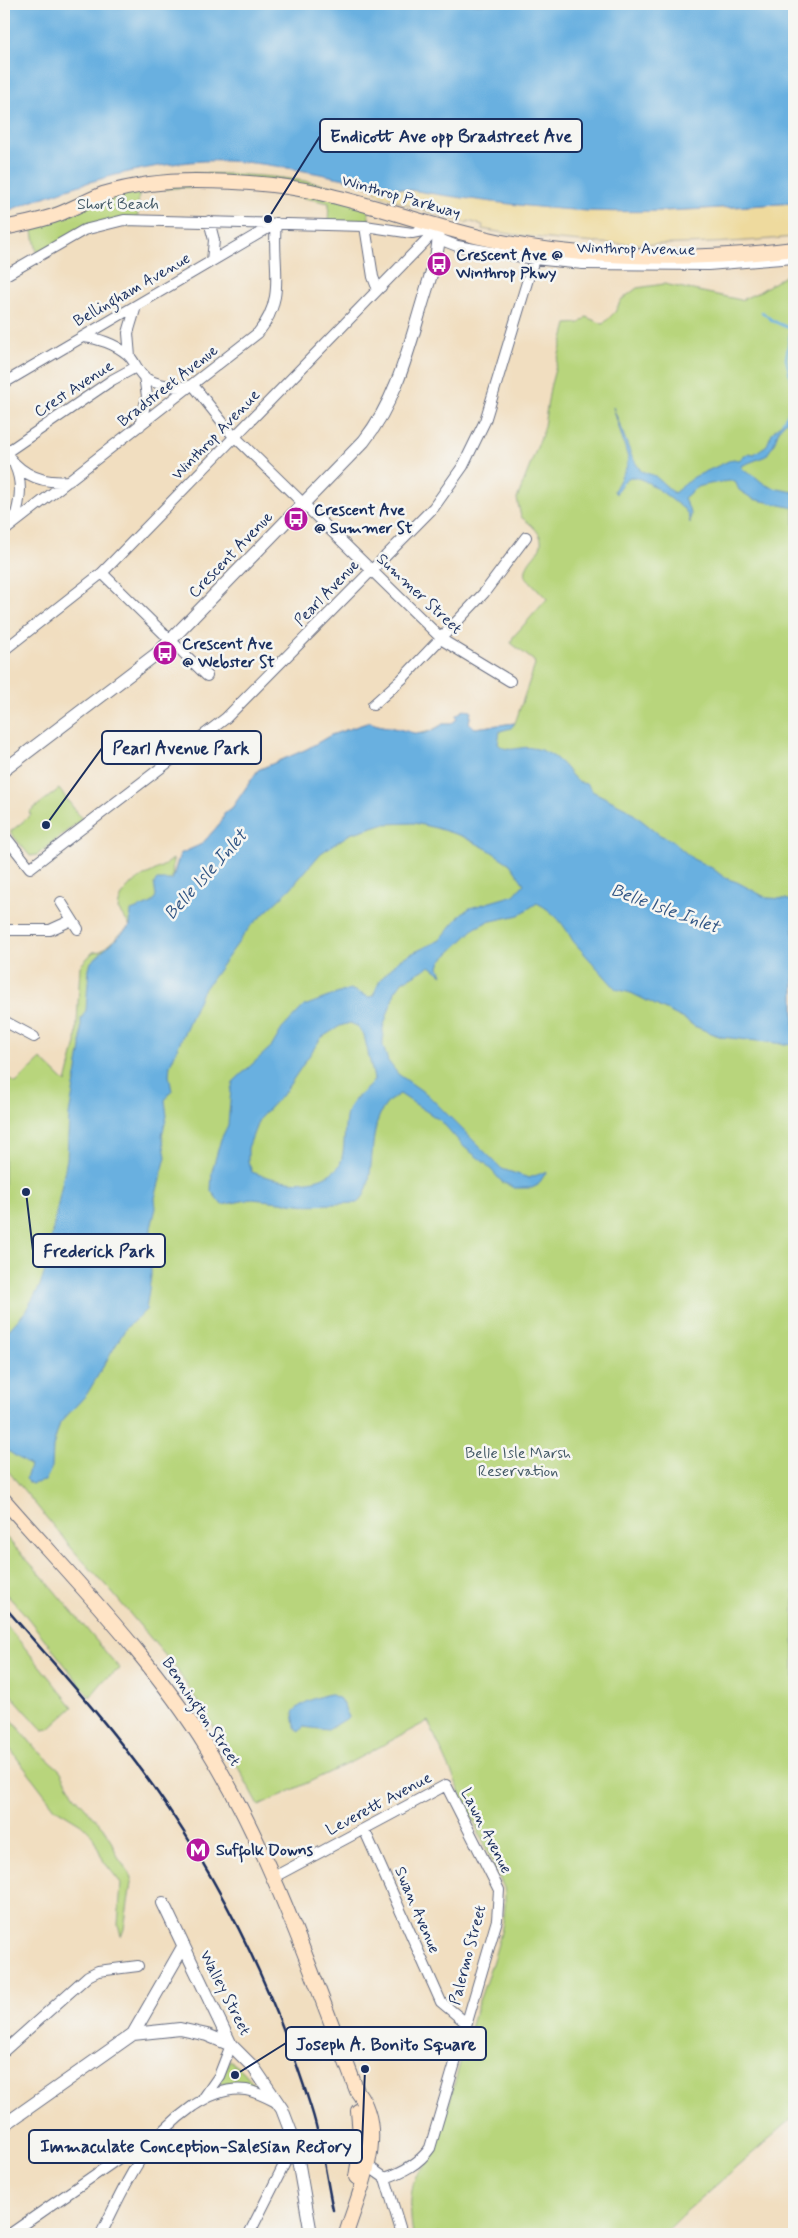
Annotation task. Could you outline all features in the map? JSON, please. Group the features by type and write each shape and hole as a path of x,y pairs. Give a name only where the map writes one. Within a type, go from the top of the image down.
{"main road":[{"name":"Winthrop Parkway","path":"4,228 53,216 114,191 157,183 194,181 244,183 315,192 439,233 601,254 732,255 794,249"},
{"name":"Bennington Street","path":"4,1500 167,1687 223,1774 272,1878 317,1985 357,2091 356,2104 365,2134 364,2165 346,2234"},
{"name":"Bennington Street","path":"337,2234 364,2165"}],"street":[{"path":"4,276 73,235 100,224 135,219 365,226 412,233 439,233"},
{"path":"209,221 214,240 212,261"},
{"name":"Bellingham Avenue","path":"4,383 276,224"},
{"name":"Bradstreet Avenue","path":"4,531 251,341 266,321 273,306 278,286 274,245 276,224"},
{"path":"365,226 373,277 376,285 381,287"},
{"name":"Winthrop Avenue","path":"4,650 102,573 381,287 439,233 454,245 534,259 602,264 746,264 794,258"},
{"name":"Crescent Avenue","path":"4,770 156,654 364,442 390,400 406,358 439,233"},
{"name":"Pearl Avenue","path":"4,835 30,868 212,731 434,507 468,458 492,401 534,259"},
{"path":"130,357 128,333 136,306"},
{"path":"83,336 110,344 130,357 144,376 174,386 193,386"},
{"name":"Crest Avenue","path":"4,452 112,380 136,367"},
{"path":"140,426 147,396 144,376"},
{"name":"Summer Street","path":"193,386 235,437 441,638 510,681"},
{"path":"4,452 15,465 38,478 53,482 69,481"},
{"path":"13,524 20,491 15,465"},
{"path":"373,705 484,593 526,537"},
{"path":"102,573 207,676"},
{"path":"61,902 78,929"},
{"path":"4,930 53,930 72,920"},
{"path":"4,1020 34,1037"},
{"name":"Leverett Avenue","path":"272,1878 446,1785"},
{"name":"Lawn Avenue","path":"446,1785 499,1890"},
{"name":"Swan Avenue","path":"364,1829 441,2002 465,2022"},
{"name":"Palermo Street","path":"385,2178 414,2166 423,2159 430,2148 465,2022 497,1920 499,1890"},
{"name":"Walley Street","path":"163,1903 231,2045 254,2068 279,2103 295,2143 311,2234"},
{"path":"4,2125 133,2034 183,1947"},
{"path":"4,2050 88,1976 98,1971 138,1966"},
{"path":"10,2234 122,2156 157,2136 202,2100 219,2076 231,2045 207,2035 180,2029 133,2034"},
{"path":"202,2100 230,2089 246,2090 279,2103"},
{"path":"101,2234 133,2171 157,2136"},
{"path":"249,2234 295,2143"},
{"path":"364,2165 385,2178 402,2234"}],"green space":[{"name":"Short Beach","path":"184,173 276,177 343,189 365,196 371,228 328,224 329,203 258,190 186,187 139,194 137,226 111,224 37,253 30,216 88,193"},
{"name":"Belle Isle Marsh Reservation","path":"794,270 794,2117 663,2234 413,2234 411,2206 413,2185 416,2176 435,2153 471,2025 500,1938 505,1903 504,1888 428,1721 353,1761 259,1806 227,1747 175,1667 109,1589 73,1550 4,1466 4,1076 16,1083 41,1059 66,1083 76,1043 80,966 93,952 101,951 130,926 118,909 120,899 132,884 173,859 172,878 180,854 202,844 222,821 224,814 232,808 258,770 307,749 331,735 370,722 408,733 422,733 443,724 451,724 457,719 456,715 464,710 471,711 469,723 475,728 515,723 535,665 534,661 511,643 513,637 547,599 526,577 526,569 529,562 539,550 541,544 540,536 521,517 517,499 543,432 550,388 567,324 580,323 586,317 603,324 615,312 621,300 637,288 664,284 741,300 759,292"},
{"path":"59,789 82,819 37,855 30,856 10,832 31,815 29,812"},
{"path":"4,1535 42,1576 120,1669 105,1679 90,1697 23,1612 4,1592"},
{"path":"4,1622 73,1707 49,1729 43,1730 4,1687"},
{"path":"4,1710 36,1749 60,1770 74,1795 107,1832 119,1859 132,1877 124,1929 121,1937 118,1925 121,1883 104,1862 92,1835 81,1824 55,1808 4,1741"},
{"path":"229,2061 243,2071 256,2086 235,2082 219,2084"}],"sand":[{"path":"345,179 495,201 586,210 638,212 794,203 794,237 716,243 638,244 560,240 521,235 482,229 483,225 468,221 467,223 425,211 380,195 371,187"}],"water":[{"path":"4,4 794,4 794,203 639,212 557,209 465,198 275,166 203,161 153,167 104,178 10,210 4,210"},
{"path":"794,405 794,413 780,428 773,446 766,456 741,466 746,472 765,484 794,492 794,508 753,499 739,490 735,481 722,482 696,488 684,498 691,513 690,523 684,509 659,490 637,478 631,477 627,479 616,494 614,491 627,466 628,458 613,407 632,457 641,471 655,476 674,493 694,477 733,459 739,460 749,453 754,454 767,445 772,433 788,416"},
{"name":"Belle Isle Inlet","path":"464,710 471,711 469,723 475,728 515,723 511,728 500,731 498,744 502,747 511,749 527,747 547,753 557,759 575,779 587,784 592,791 626,808 660,835 671,840 693,859 712,868 725,878 737,882 767,898 786,899 794,902 794,1045 721,1037 694,1026 684,1019 631,993 616,989 573,941 558,919 549,910 537,903 519,915 487,922 475,928 441,961 439,967 442,975 430,966 402,982 395,992 383,1028 383,1046 388,1061 398,1074 428,1095 502,1169 529,1178 547,1171 538,1185 532,1188 514,1188 502,1182 485,1163 464,1147 441,1121 400,1094 387,1103 379,1116 375,1132 369,1181 365,1194 357,1203 308,1205 252,1199 222,1205 211,1191 212,1171 221,1139 228,1125 231,1089 234,1081 272,1046 282,1029 304,1006 350,989 369,997 373,996 380,980 400,959 440,940 462,913 470,908 514,895 524,884 510,864 489,850 462,836 436,828 414,823 382,824 350,834 321,853 291,888 249,928 201,994 170,1065 169,1075 172,1091 165,1100 167,1116 162,1135 166,1157 155,1198 156,1208 151,1228 151,1276 146,1310 126,1328 87,1394 60,1423 53,1447 52,1467 45,1481 31,1484 26,1479 30,1466 8,1451 8,1446 4,1442 4,1335 25,1312 39,1288 44,1274 67,1159 69,1115 81,1047 81,1019 86,1010 91,962 130,926 131,911 152,903 156,896 154,883 157,880 172,880 180,854 202,844 222,821 224,814 232,808 258,770 307,749 331,735 370,722 418,734 428,732 443,724 451,724 457,719 456,715","holes":["350,1023 357,1026 364,1035 374,1079 369,1087 349,1107 340,1165 331,1173 321,1178 298,1182 274,1179 252,1172 248,1161 248,1148 259,1119 284,1093 321,1038 340,1026"]},
{"path":"330,1694 340,1699 349,1717 328,1730 303,1727 299,1732 295,1727 293,1712 310,1700"}],"waterway":[{"path":"762,312 773,321 791,329 786,359 794,391"},
{"path":"783,421 794,405"}],"railway":[{"path":"4,1606 81,1694 136,1763 178,1824 225,1902 264,1983 298,2068 315,2123 333,2210"}],"place":[{"name":"Endicott Ave opp Bradstreet Ave","path":"268,219"},
{"name":"Crescent Ave @ Winthrop Pkwy","path":"439,264"},
{"name":"Crescent Ave @ Summer St","path":"296,519"},
{"name":"Crescent Ave @ Webster St","path":"165,653"},
{"name":"Pearl Avenue Park","path":"46,825"},
{"name":"Frederick Park","path":"26,1192"},
{"name":"Suffolk Downs","path":"198,1850"},
{"name":"Immaculate Conception-Salesian Rectory","path":"365,2069"},
{"name":"Joseph A. Bonito Square","path":"235,2075"}]}
